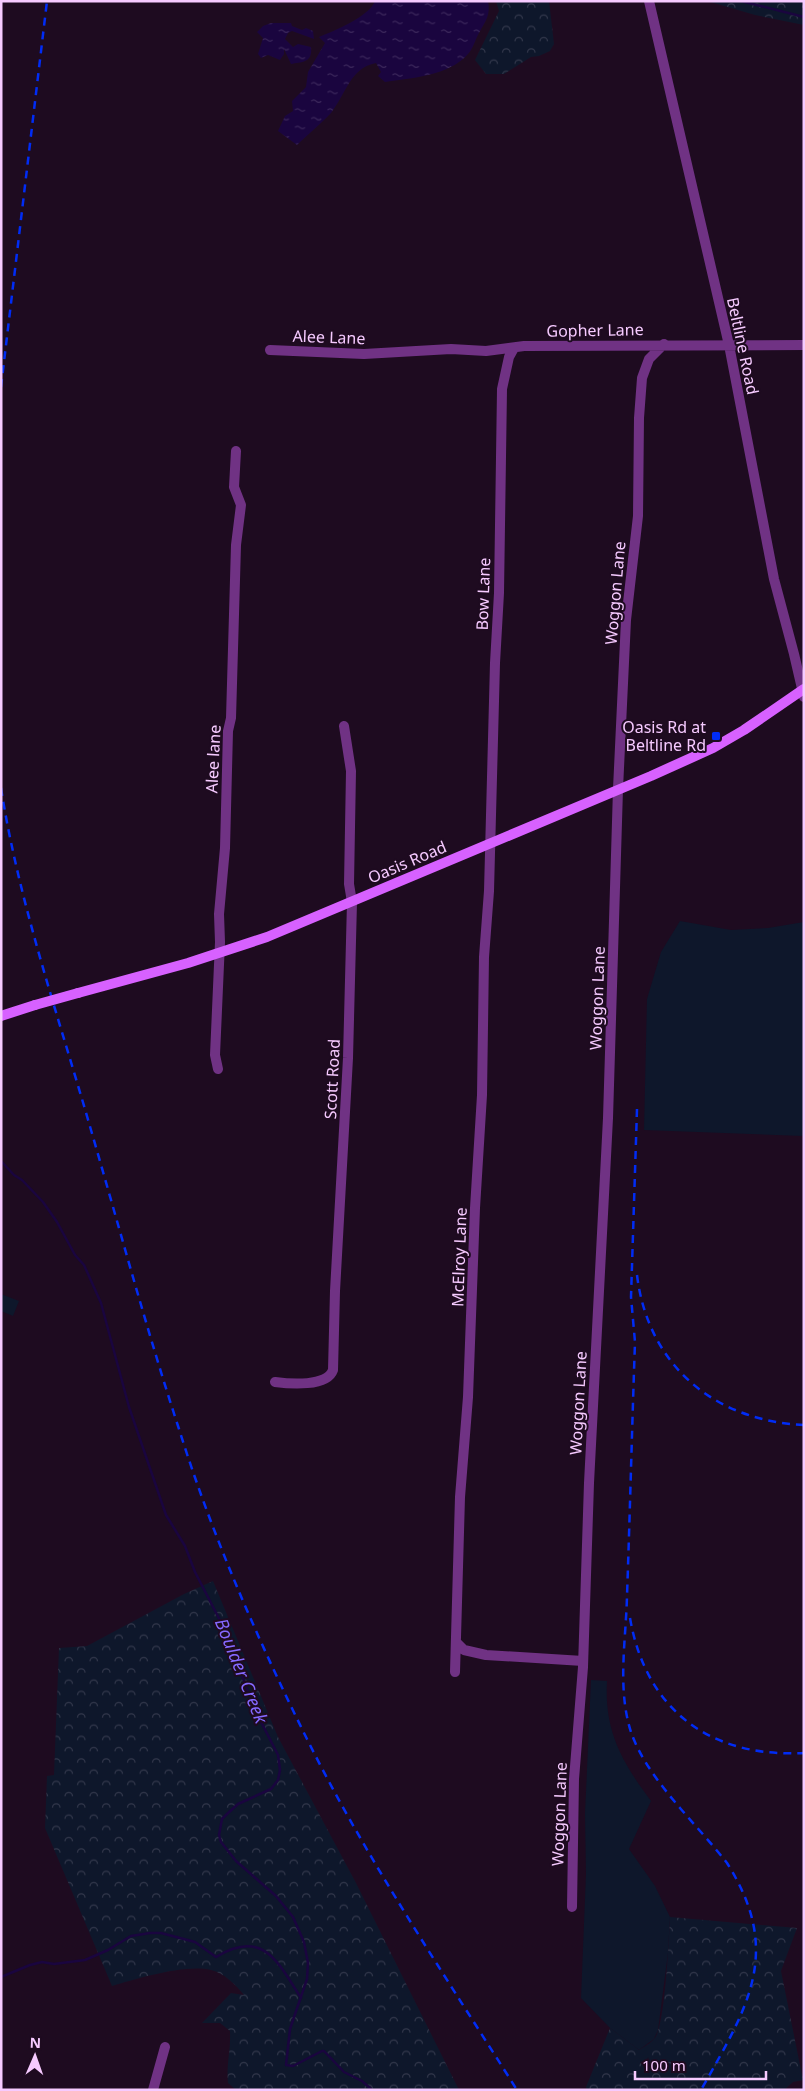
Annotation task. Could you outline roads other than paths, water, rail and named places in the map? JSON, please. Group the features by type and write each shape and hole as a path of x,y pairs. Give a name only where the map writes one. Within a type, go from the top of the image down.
{"main road":[{"name":"Oasis Road","path":"1,1016 34,1005 219,954 267,937 712,748 803,692"}],"street":[{"name":"Beltline Road","path":"649,1 729,345 774,579 803,692"},
{"name":"Woggon Lane","path":"572,1907 574,1779 584,1661 589,1473 608,1118 618,789 626,620 638,516 639,418 642,378 649,359 664,344"},
{"name":"Gopher Lane","path":"387,353 451,349 486,351 524,346 804,345"},
{"name":"Bow Lane","path":"489,843 499,593 502,389 509,357 514,348"},
{"name":"Alee Lane","path":"270,350 357,354 387,353"},
{"name":"Alee lane","path":"218,1069 214,1055 219,914 225,848 227,744 231,718 236,545 241,505 234,487 236,451"},
{"name":"Scott Road","path":"275,1382 309,1383 326,1379 331,1376 333,1370 335,1291 348,1058 352,902 349,884 351,771 344,726"},
{"name":"McElroy Lane","path":"455,1672 460,1497 468,1396 475,1208 482,1095 484,957 489,891 489,843"},
{"path":"456,1642 464,1650 486,1655 584,1661"},
{"path":"153,2090 165,2047"}],"water":[{"path":"375,1 488,1 489,10 471,50 451,67 429,75 385,82 378,76 381,72 376,63 360,70 349,83 331,113 297,145 278,131 285,116 293,111 292,101 306,87 308,72 325,43 319,37 359,17 372,7"},
{"path":"271,23 291,23 292,26 302,30 306,28 313,31 314,39 292,31 288,33 285,39 293,47 298,44 311,47 310,56 306,61 291,64 284,49 284,54 280,60 268,55 261,58 258,54 263,38 257,32 263,26"}],"waterway":[{"path":"741,1 804,17"},
{"name":"Boulder Creek","path":"1,1161 43,1202 57,1222 75,1255 84,1265 101,1303 129,1407 166,1515 185,1546 195,1572 227,1634 254,1708 278,1755 280,1770 278,1780 271,1789 238,1804 227,1814 222,1819 219,1835 221,1842 236,1861 276,1896 293,1917 304,1942 308,1963 307,1979 290,2029 286,2065 293,2066 324,2051 344,2072 362,2081 372,2090"},
{"path":"1,1977 42,1962 54,1964 85,1960 108,1950 131,1936 161,1933 195,1942 216,1957 232,1949 246,1946 268,1953 285,1972 301,1998"}],"railway":[{"path":"1,387 47,1"},
{"path":"1,788 18,874 29,917 156,1355 192,1469 236,1586 306,1737 354,1828 517,2090"},
{"path":"637,1109 631,1297 635,1342 623,1664 624,1699 631,1732 648,1767 673,1800 727,1863 744,1895 753,1925 756,1953 753,1980 744,2006 732,2033 701,2090"},
{"path":"637,1275 644,1307 655,1336 671,1361 691,1383 715,1400 742,1413 772,1421 804,1425"},
{"path":"630,1618 638,1651 651,1679 668,1703 688,1722 712,1737 740,1747 770,1752 804,1753"}],"place":[{"name":"Oasis Rd at Beltline Rd","path":"716,736"}]}
